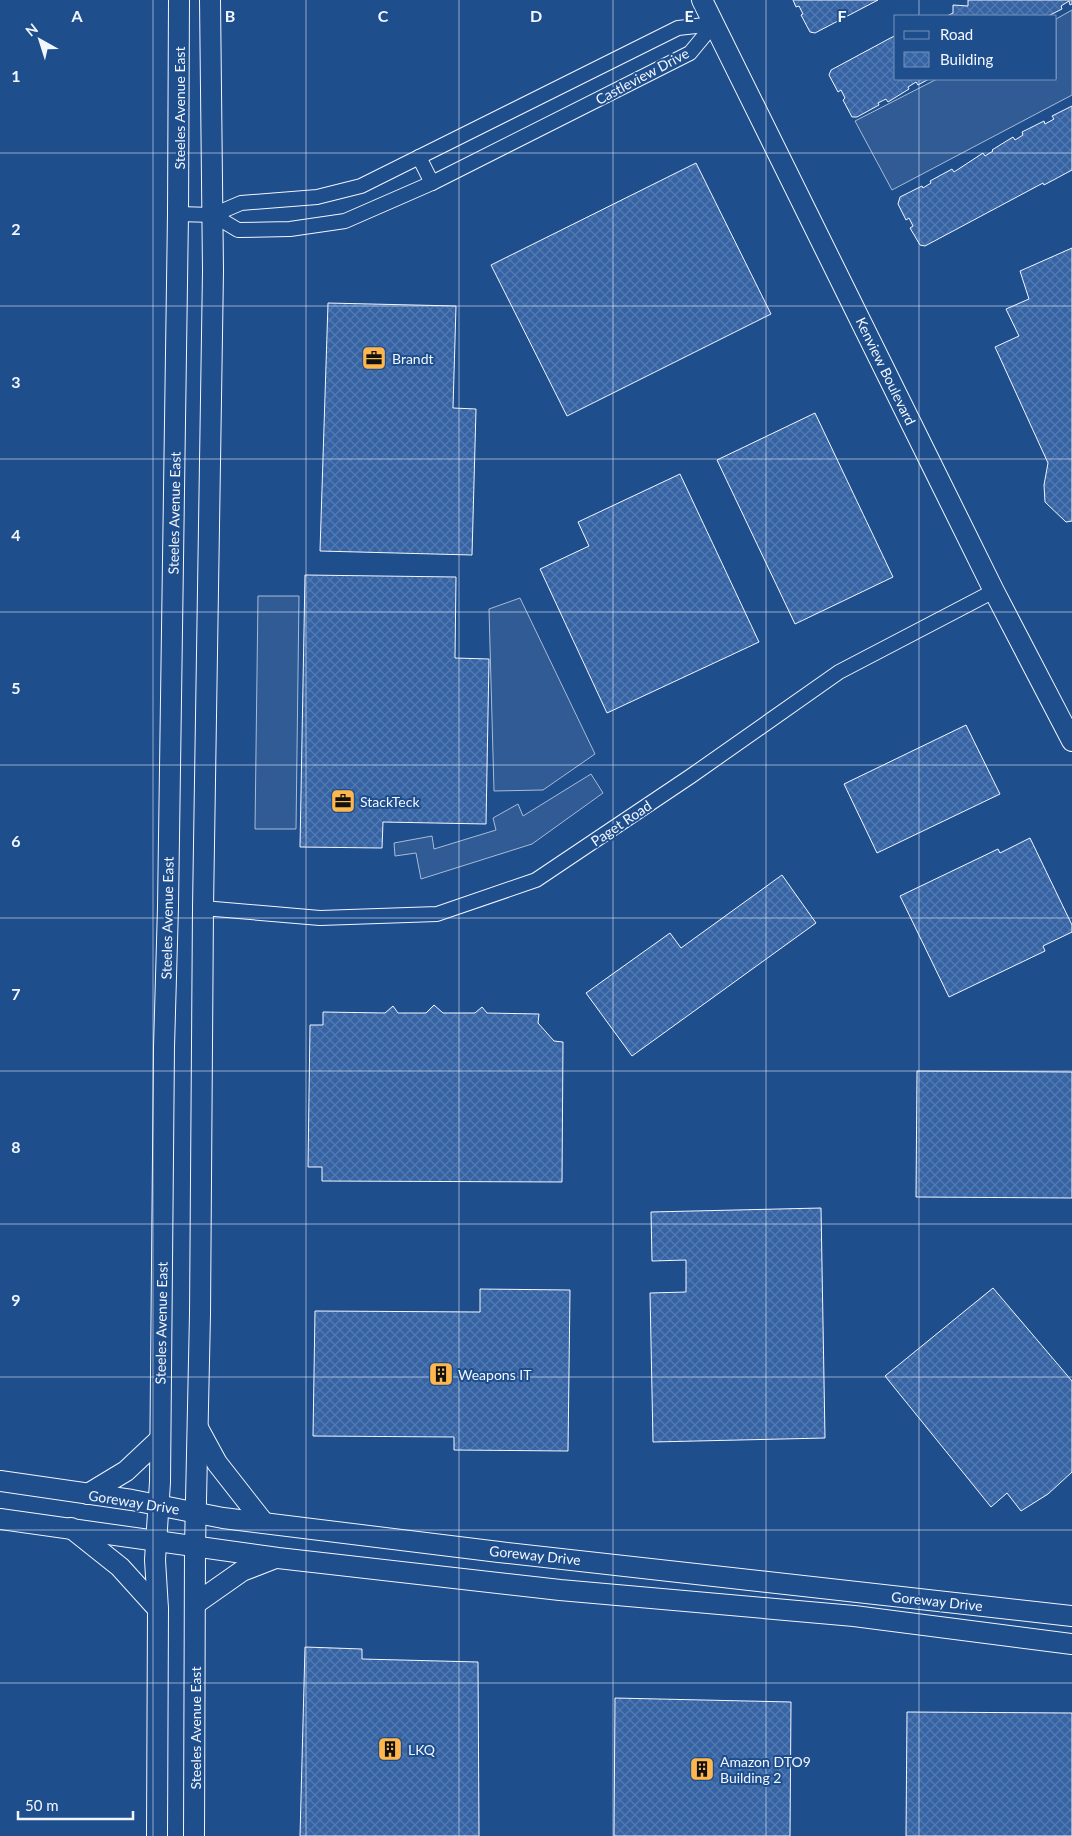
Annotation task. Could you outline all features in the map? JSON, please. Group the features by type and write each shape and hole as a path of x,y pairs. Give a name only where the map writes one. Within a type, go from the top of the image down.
{"main road":[{"name":"Steeles Avenue East","path":"157,1836 158,1609 155,1560 160,1440 164,1048 178,214 179,0"},
{"name":"Steeles Avenue East","path":"194,1836 195,1547 200,1304 203,908 213,215 210,0"},
{"name":"Kenview Boulevard","path":"702,0 994,591 1072,741"},
{"path":"198,1426 217,1463 264,1523"},
{"path":"88,1494 126,1471 160,1440"},
{"name":"Goreway Drive","path":"0,1481 158,1505 223,1518 499,1552 1072,1616"},
{"name":"Goreway Drive","path":"0,1519 278,1558 560,1590 854,1616 1072,1644"},
{"path":"71,1528 120,1567 158,1609"},
{"path":"195,1604 242,1571 256,1564 278,1558"}],"street":[{"name":"Castleview Drive","path":"178,214 213,215 241,203 317,197 361,186 678,28 714,24"},
{"name":"Castleview Drive","path":"213,215 238,230 290,230 345,222 432,183 690,53 714,24"},
{"path":"418,157 432,183"},
{"name":"Paget Road","path":"203,908 320,918 437,914 536,880 692,776 838,672 994,591"}],"shaded area":[{"path":"1072,10 1072,95 892,190 855,121 935,80 1057,80 1057,18"},
{"path":"258,596 299,596 296,829 255,829"},
{"path":"520,598 595,754 543,790 494,791 489,609"},
{"path":"591,774 603,793 532,844 421,879 416,853 395,856 394,843 432,836 434,849 496,830 493,818 518,804 523,816"}],"building":[{"path":"793,0 878,0 815,33 810,32 801,15 803,14 799,6 796,7"},
{"path":"968,0 1072,0 1072,4 1070,5 1069,1 1061,6 1062,9 1050,15 949,15 953,13 953,5 968,6"},
{"path":"894,36 894,80 927,80 918,85 916,82 908,87 909,89 888,102 886,99 857,117 852,117 843,100 845,98 841,90 838,92 829,75 831,70"},
{"path":"1072,106 1072,170 1044,185 1043,183 925,246 920,245 910,228 913,226 909,218 906,220 898,204 900,197 922,186 923,188 931,183 930,181 952,169 954,172 983,153 985,156 1013,137 1015,140 1023,135 1022,132 1044,121 1045,124 1054,119 1052,116"},
{"path":"696,163 771,314 567,416 491,265"},
{"path":"1072,248 1072,521 1066,522 1045,502 1044,485 1048,463 995,347 1019,336 1006,309 1029,299 1020,271"},
{"path":"328,303 456,306 453,408 476,409 472,555 320,551"},
{"path":"815,413 893,577 795,624 717,460"},
{"path":"680,474 759,642 607,713 540,569 589,546 578,522"},
{"path":"305,575 456,577 455,658 489,659 486,824 383,822 382,848 300,847"},
{"path":"966,725 1000,794 877,853 844,784"},
{"path":"1030,838 1072,925 1072,932 1043,946 1045,951 949,997 900,896 998,849 1000,853"},
{"path":"782,875 816,923 632,1056 586,993 670,933 681,948"},
{"path":"434,1005 443,1013 475,1013 482,1007 487,1013 539,1014 538,1023 554,1041 563,1042 562,1182 322,1181 322,1167 308,1167 310,1025 323,1025 323,1012 385,1013 393,1006 398,1013 426,1013"},
{"path":"917,1071 1072,1072 1072,1198 916,1197"},
{"path":"821,1208 825,1438 653,1442 650,1293 686,1292 686,1260 652,1261 651,1212"},
{"path":"993,1288 1072,1381 1072,1472 1048,1494 1021,1511 1007,1493 991,1507 885,1376"},
{"name":"Weapons IT","path":"480,1289 570,1290 568,1451 454,1450 454,1437 313,1436 315,1311 480,1312"},
{"name":"LKQ","path":"305,1647 362,1649 362,1659 478,1662 479,1836 300,1836"},
{"name":"Amazon DTO9 Building 2","path":"615,1698 791,1702 790,1836 614,1836"},
{"path":"907,1712 1072,1713 1072,1836 906,1836"}],"place":[{"name":"Brandt","path":"374,358"},
{"name":"StackTeck","path":"343,801"},
{"name":"Weapons IT","path":"441,1374"},
{"name":"LKQ","path":"390,1749"},
{"name":"Amazon DTO9 Building 2","path":"702,1769"}]}
